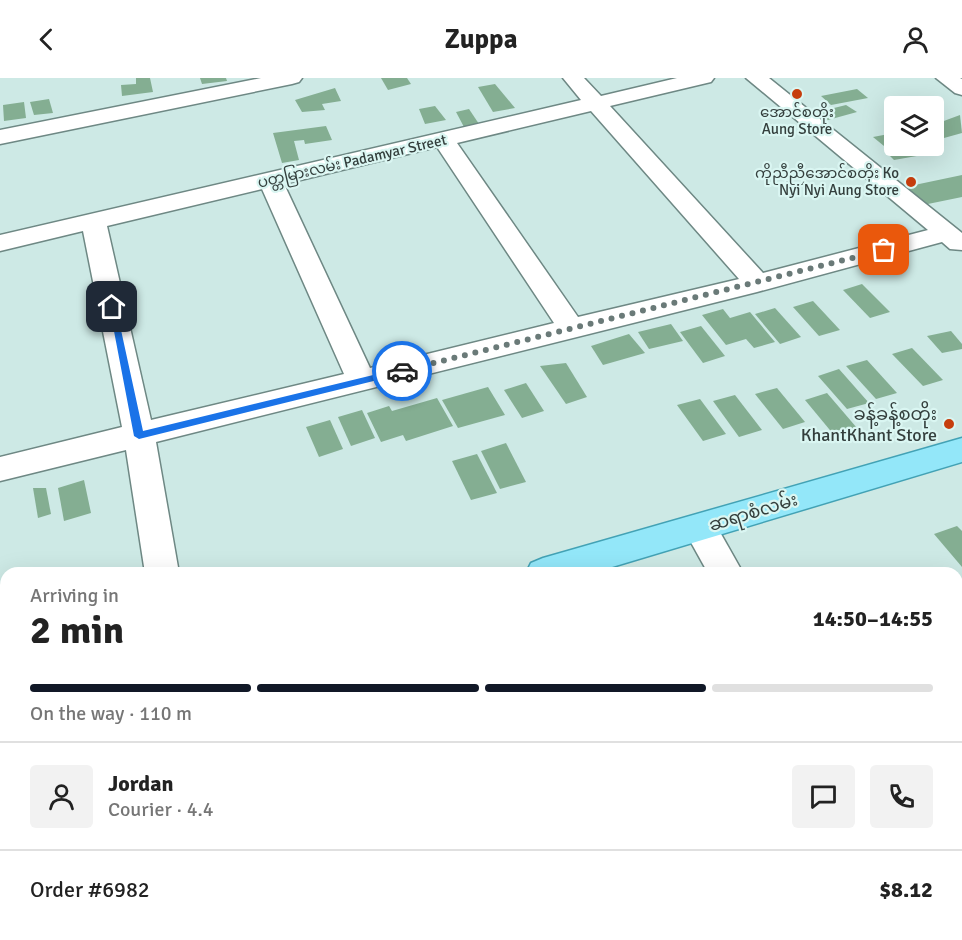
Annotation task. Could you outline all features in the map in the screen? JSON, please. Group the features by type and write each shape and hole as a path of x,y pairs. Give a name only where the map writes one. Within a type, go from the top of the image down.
{"main road":[{"name":"ဆရာစံလမ်း","path":"564,567 962,450"}],"street":[{"path":"184,78 194,98"},
{"path":"0,137 292,78"},
{"path":"573,78 757,283"},
{"name":"ပတ္တမြားလမ်း Padamyar Street","path":"0,243 704,78"},
{"path":"756,78 954,240"},
{"path":"946,78 962,89"},
{"path":"443,139 572,329"},
{"path":"270,180 362,381"},
{"path":"93,221 139,436 161,567"},
{"path":"0,470 757,283 954,240"},
{"path":"700,528 723,567"}],"building":[{"path":"136,78 150,78 153,92 122,96 121,85 136,84"},
{"path":"200,78 226,78 227,81 202,84"},
{"path":"381,78 407,78 411,84 388,90"},
{"path":"495,84 515,108 493,112 478,87"},
{"path":"335,88 341,101 322,104 325,110 302,112 295,100"},
{"path":"857,89 868,98 831,105 821,96"},
{"path":"49,99 53,113 34,115 30,102"},
{"path":"24,102 26,118 4,121 3,105"},
{"path":"846,105 857,112 828,120 818,112"},
{"path":"435,106 446,120 425,124 419,109"},
{"path":"469,109 479,124 464,127 456,112"},
{"path":"960,115 962,133 944,138 944,121"},
{"path":"326,126 332,140 305,144 304,140 294,141 299,160 282,163 273,133"},
{"path":"884,135 884,146 873,137"},
{"path":"890,156 917,156 894,160"},
{"path":"962,175 962,197 923,205 905,187"},
{"path":"862,284 890,312 870,318 843,290"},
{"path":"813,301 840,330 819,336 793,307"},
{"path":"775,308 801,337 780,344 755,314"},
{"path":"723,309 730,318 750,312 775,342 754,348 746,339 726,345 702,315"},
{"path":"671,324 683,341 649,349 638,332"},
{"path":"701,326 725,356 703,363 680,332"},
{"path":"951,331 962,344 962,349 942,353 927,336"},
{"path":"629,334 645,353 603,365 591,346"},
{"path":"912,348 943,380 923,386 892,354"},
{"path":"867,360 897,393 876,399 846,366"},
{"path":"566,363 587,397 566,404 540,366"},
{"path":"839,369 869,403 847,409 818,376"},
{"path":"526,383 544,411 522,418 504,390"},
{"path":"488,387 505,415 458,428 442,400"},
{"path":"777,388 805,422 783,429 755,394"},
{"path":"827,393 857,428 834,435 805,400"},
{"path":"735,395 762,430 739,437 713,401"},
{"path":"437,398 453,426 406,441 403,435 381,442 367,413 389,406 392,411"},
{"path":"700,399 726,434 703,441 677,405"},
{"path":"362,410 375,438 351,446 338,417"},
{"path":"330,420 343,449 319,457 306,427"},
{"path":"506,443 526,482 500,489 481,451"},
{"path":"477,454 497,493 471,500 452,461"},
{"path":"84,480 91,513 64,521 58,488"},
{"path":"33,488 46,488 51,514 38,518"},
{"path":"957,526 962,531 962,567 934,534"}],"way so far":[{"path":"402,371 884,250"}],"place":[{"name":"အောင်စတိုး Aung Store","path":"797,94"},
{"name":"ကိုညီညီအောင်စတိုး Ko Nyi Nyi Aung Store","path":"911,182"},
{"name":"ခန့်ခန့်စတိုး KhantKhant Store","path":"949,424"}],"route":[{"path":"112,307 139,436 402,371"}]}
